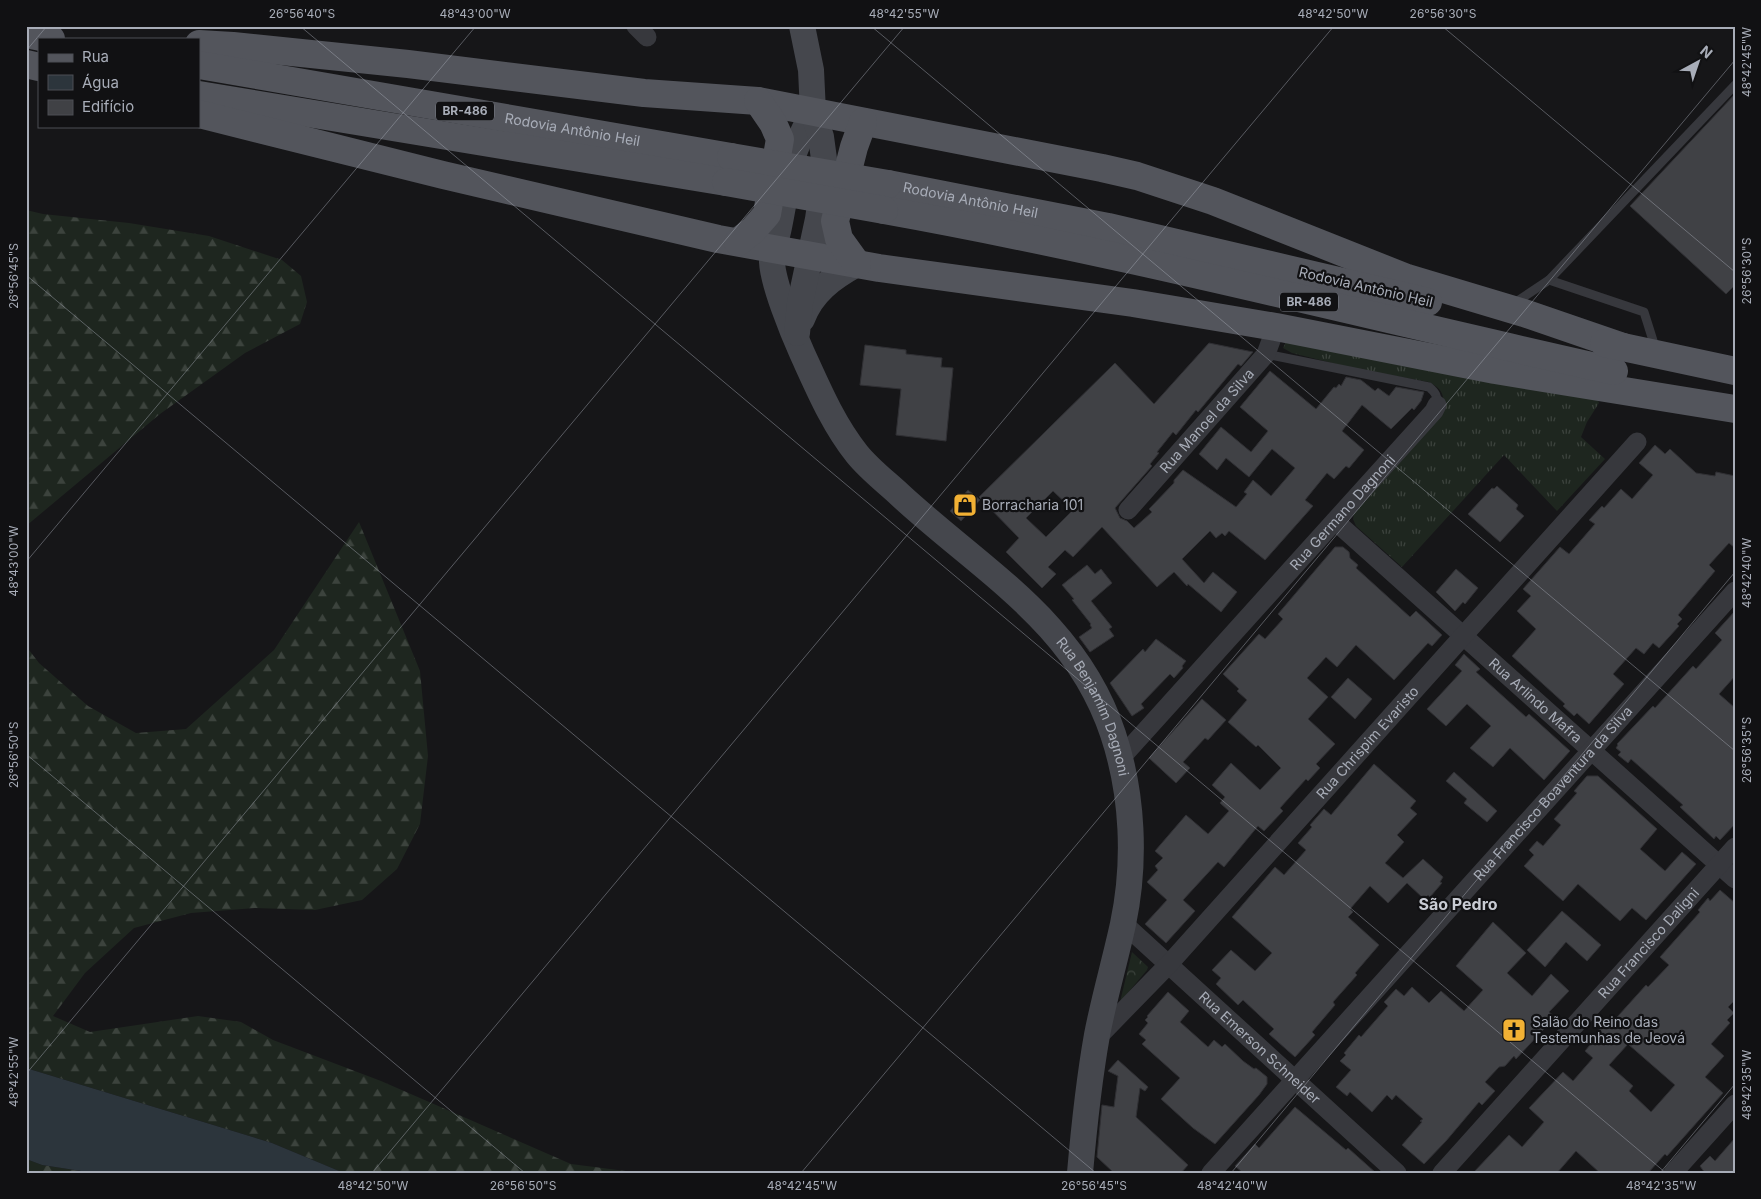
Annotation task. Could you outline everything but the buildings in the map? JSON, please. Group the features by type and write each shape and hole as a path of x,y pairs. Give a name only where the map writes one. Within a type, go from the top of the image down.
{"main road":[{"path":"26,34 46,38"},
{"path":"200,44 408,64 644,92 758,102 1137,176 1213,201 1407,278 1506,308 1623,347"},
{"name":"Rodovia Antônio Heil","path":"200,65 728,169 886,197 1108,227 1658,356 1735,371"},
{"name":"Rodovia Antônio Heil","path":"200,95 728,169"},
{"path":"738,242 754,230 766,214 780,139 773,123 758,102"},
{"path":"200,114 443,175 738,242 810,256 1133,303 1276,327 1495,370 1735,409"},
{"path":"856,264 839,239 835,221 854,147 863,122"},
{"name":"Rodovia Antônio Heil","path":"886,197 1065,244 1464,338 1735,396"}],"street":[{"path":"802,26 811,70 813,112"},
{"name":"Rua Benjamim Dagnoni","path":"813,112 793,156 772,262 777,285 797,342 838,426 857,454 925,518 1006,584 1063,641 1087,675 1103,706 1120,759 1126,787 1130,822 1129,874 1123,923 1096,1039 1080,1173"},
{"name":"Rua Benjamim Dagnoni","path":"797,342 798,312 823,186 824,159 821,137 813,112"},
{"path":"797,342 803,317 816,295 834,276 856,264"},
{"name":"Rua Manoel da Silva","path":"1128,510 1266,354 1276,327"},
{"name":"Rua Germano Dagnoni","path":"1120,759 1437,405"},
{"name":"Rua Chrispim Evaristo","path":"1096,1039 1169,964 1637,442"},
{"name":"Rua Arlindo Mafra","path":"1335,521 1735,879"},
{"name":"Rua Francisco Boaventura da Silva","path":"1210,1173 1735,591"},
{"name":"Rua Francisco Daligni","path":"1442,1173 1735,847"},
{"name":"Rua Emerson Schneider","path":"1123,923 1397,1173"},
{"path":"1673,1173 1735,1104"}],"lane":[{"path":"1506,308 1549,280 1735,85"},
{"path":"1549,280 1644,312 1658,356"},
{"name":"Rua Germano Dagnoni","path":"1266,354 1429,387 1435,392 1438,399 1437,405"}],"green space":[{"path":"26,210 43,214 129,223 209,236 282,260 301,276 307,302 300,324 245,353 160,414 26,526"},
{"path":"1286,342 1598,400 1599,403 1587,422 1581,437 1605,459 1557,511 1504,455 1402,567 1356,526 1353,519 1354,514 1444,404 1442,393 1429,382 1352,368 1292,353 1283,348"},
{"path":"359,522 420,671 428,756 420,824 397,869 362,900 315,910 255,908 191,913 134,928 85,973 53,1016 90,1032 198,1016 241,1022 273,1040 381,1081 571,1164 641,1173 344,1173 272,1143 26,1068 26,646 39,663 88,706 136,733 186,729 274,650"},
{"path":"1132,952 1148,967 1120,1002"},
{"path":"26,1159 42,1165 94,1173 26,1173"}],"water":[{"path":"26,1068 272,1143 344,1173 94,1173 42,1165 26,1159"}],"place":[{"name":"Borracharia 101","path":"965,505"},
{"name":"Salão do Reino das Testemunhas de Jeová","path":"1514,1030"}],"district":[{"name":"São Pedro","path":"1458,904"}]}
